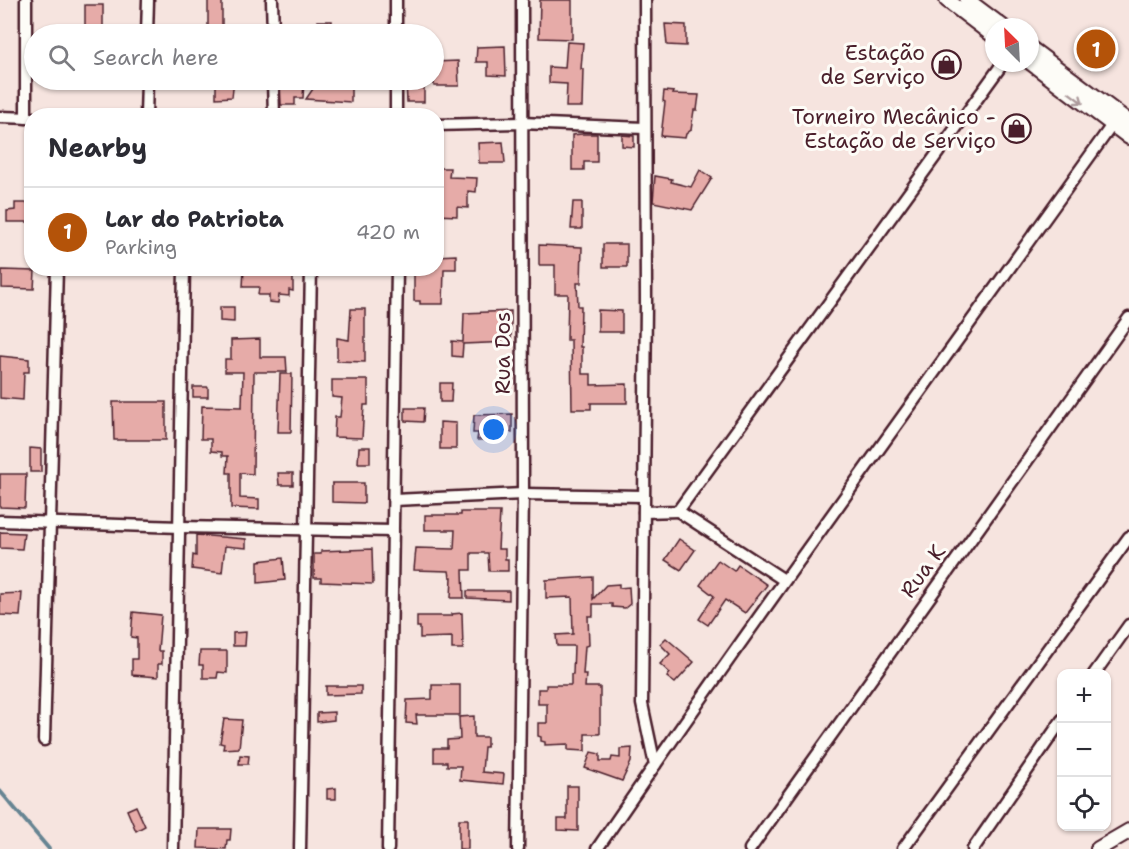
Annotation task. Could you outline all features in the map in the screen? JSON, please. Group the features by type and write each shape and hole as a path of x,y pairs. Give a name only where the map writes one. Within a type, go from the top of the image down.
{"main road":[{"path":"947,0 985,29"},
{"path":"967,0 991,18"},
{"path":"1039,55 1129,122"},
{"path":"1039,69 1129,137"},
{"path":"1098,849 1128,831"}],"street":[{"path":"26,0 27,24"},
{"path":"147,24 148,0"},
{"path":"272,0 273,24"},
{"path":"396,0 396,24"},
{"name":"Rua Dos","path":"518,849 524,494 522,0"},
{"path":"645,0 646,303 642,704 655,765"},
{"path":"678,511 996,72"},
{"path":"28,90 29,108"},
{"path":"146,108 147,90"},
{"path":"273,90 274,108"},
{"path":"396,90 396,108"},
{"path":"0,117 24,118"},
{"path":"444,124 521,123 644,128"},
{"path":"597,849 784,580 960,339 1112,125"},
{"path":"44,740 57,276"},
{"path":"173,849 184,276"},
{"path":"300,849 312,276"},
{"path":"388,849 397,276"},
{"name":"Rua K","path":"750,849 1129,318"},
{"path":"394,501 524,494 643,496"},
{"path":"644,512 678,511 784,580"},
{"path":"0,521 393,531"},
{"path":"903,849 1129,537"},
{"path":"1098,669 1129,625"},
{"path":"973,849 1060,723"}],"building":[{"path":"208,0 222,0 222,24 208,24"},
{"path":"540,0 572,0 572,39 539,38"},
{"path":"85,5 103,5 103,24 85,24"},
{"path":"318,21 332,21 332,24 318,24"},
{"path":"665,24 686,25 686,46 667,45"},
{"path":"567,42 583,43 582,107 566,107 567,84 549,83 549,67 565,68"},
{"path":"505,46 506,76 488,75 488,62 476,62 477,47"},
{"path":"458,61 459,86 444,86 444,62"},
{"path":"216,90 233,90 232,97 216,98"},
{"path":"280,90 303,90 303,98 295,98 295,105 281,105"},
{"path":"312,90 351,90 351,102 306,99"},
{"path":"406,90 424,90 424,102 407,102"},
{"path":"664,91 674,92 673,94 699,95 691,130 685,138 661,136"},
{"path":"597,134 597,162 584,162 584,170 572,170 572,135"},
{"path":"622,135 634,136 634,147 622,146"},
{"path":"503,142 505,163 479,163 478,143"},
{"path":"444,168 450,168 449,177 477,178 476,192 468,191 468,208 457,207 457,216 444,215"},
{"path":"700,170 712,178 692,210 653,202 655,176 672,179 671,182 691,187"},
{"path":"573,202 582,202 582,229 571,229"},
{"path":"15,203 24,203 24,222 7,222 7,211 15,210"},
{"path":"603,244 627,244 627,267 603,267"},
{"path":"539,245 582,247 581,283 577,283 578,306 581,306 582,374 591,374 591,385 627,384 627,403 591,403 591,409 572,409 571,340 567,340 568,294 555,294 555,265 539,265"},
{"path":"456,255 456,269 444,269 444,256"},
{"path":"2,270 24,271 24,276 35,276 34,289 2,288"},
{"path":"244,276 293,276 293,291 289,290 289,296 279,295 278,303 269,302 269,295 258,295 259,287 243,287"},
{"path":"414,276 444,276 443,304 420,304 420,301 414,301"},
{"path":"220,307 234,307 234,322 220,321"},
{"path":"351,309 365,309 365,362 337,361 337,338 349,340"},
{"path":"598,310 622,311 622,332 598,332"},
{"path":"511,311 511,342 463,344 462,357 452,356 452,341 463,342 464,313"},
{"path":"260,339 260,357 286,357 287,372 254,372 253,474 240,473 240,498 259,499 259,509 231,508 231,473 227,473 228,456 222,456 222,452 211,451 211,439 201,439 202,406 242,407 243,372 225,372 225,359 231,359 231,340"},
{"path":"0,356 29,359 29,372 24,372 23,400 0,398"},
{"path":"280,374 292,374 291,432 278,432"},
{"path":"332,380 368,380 368,405 364,405 362,438 334,437 335,417 340,417 342,398 332,397"},
{"path":"440,383 452,383 451,402 440,402"},
{"path":"193,387 208,387 208,397 193,397"},
{"path":"113,402 166,402 166,440 114,440"},
{"path":"405,408 424,408 423,422 405,421"},
{"path":"512,414 512,432 504,432 504,439 477,440 478,433 473,433 474,415"},
{"path":"440,422 456,423 456,449 440,449"},
{"path":"359,447 370,447 370,463 358,463"},
{"path":"30,448 41,449 41,472 30,472"},
{"path":"278,473 293,473 293,485 279,485"},
{"path":"0,474 26,474 25,508 0,507"},
{"path":"332,483 364,483 364,503 332,502"},
{"path":"461,512 500,512 498,549 505,549 508,571 489,571 488,553 471,553 471,570 463,570 464,598 451,598 452,577 449,571 414,570 416,548 454,549 455,530 425,530 425,515 461,515"},
{"path":"0,532 24,533 22,549 0,548"},
{"path":"196,535 246,539 246,548 225,546 222,573 192,569 193,555 196,556"},
{"path":"679,539 695,550 681,570 665,560"},
{"path":"372,549 373,584 321,582 321,578 314,578 314,554 321,554 321,551"},
{"path":"283,558 285,580 258,583 258,561"},
{"path":"718,560 734,571 738,565 767,585 745,613 725,600 708,625 699,619 714,596 700,585"},
{"path":"593,577 593,599 606,585 619,584 619,588 629,587 630,604 625,608 612,607 612,604 593,604 593,616 588,616 589,645 585,646 583,674 586,674 585,687 600,687 600,734 585,734 585,751 568,750 568,744 545,745 545,742 541,741 541,737 538,736 538,723 547,723 547,704 538,704 538,689 546,689 546,685 571,685 571,674 573,674 574,646 557,646 556,635 573,634 572,597 546,598 546,580"},
{"path":"467,591 509,591 509,600 467,598"},
{"path":"22,593 20,616 0,615 0,594"},
{"path":"133,612 161,615 158,651 162,651 162,664 158,664 158,677 132,675 132,659 137,659 137,638 131,637"},
{"path":"462,613 463,649 452,649 452,637 420,638 417,616 452,616 452,614"},
{"path":"246,632 245,646 233,646 233,633"},
{"path":"666,638 694,662 675,683 667,677 670,673 660,664 670,654 660,644"},
{"path":"200,651 227,651 227,673 218,672 217,678 203,678 203,665 199,665"},
{"path":"432,685 460,685 460,715 416,715 417,724 406,723 407,700 432,699"},
{"path":"326,686 361,686 361,694 326,695"},
{"path":"334,712 334,720 317,722 317,713"},
{"path":"474,716 474,737 487,737 482,772 504,774 503,784 460,780 461,766 447,766 447,762 434,762 434,748 447,748 447,740 460,739 459,717"},
{"path":"224,719 242,720 239,748 223,749 224,744 220,743"},
{"path":"632,748 631,762 622,781 585,768 591,752 600,754 600,761 611,761 612,757 620,758 620,749"},
{"path":"240,755 249,756 248,764 239,764"},
{"path":"567,786 578,786 578,831 558,830 558,819 567,819"},
{"path":"336,788 336,799 327,799 327,789"},
{"path":"136,806 145,826 136,831 127,810"},
{"path":"459,819 468,819 468,849 459,849"},
{"path":"199,829 231,829 226,849 198,848"}],"waterway":[{"path":"0,791 49,849"}],"place":[{"name":"Lar do Patriota","path":"1096,49"},
{"name":"Estação de Serviço","path":"946,65"},
{"name":"Torneiro Mecânico - Estação de Serviço","path":"1017,129"}]}
